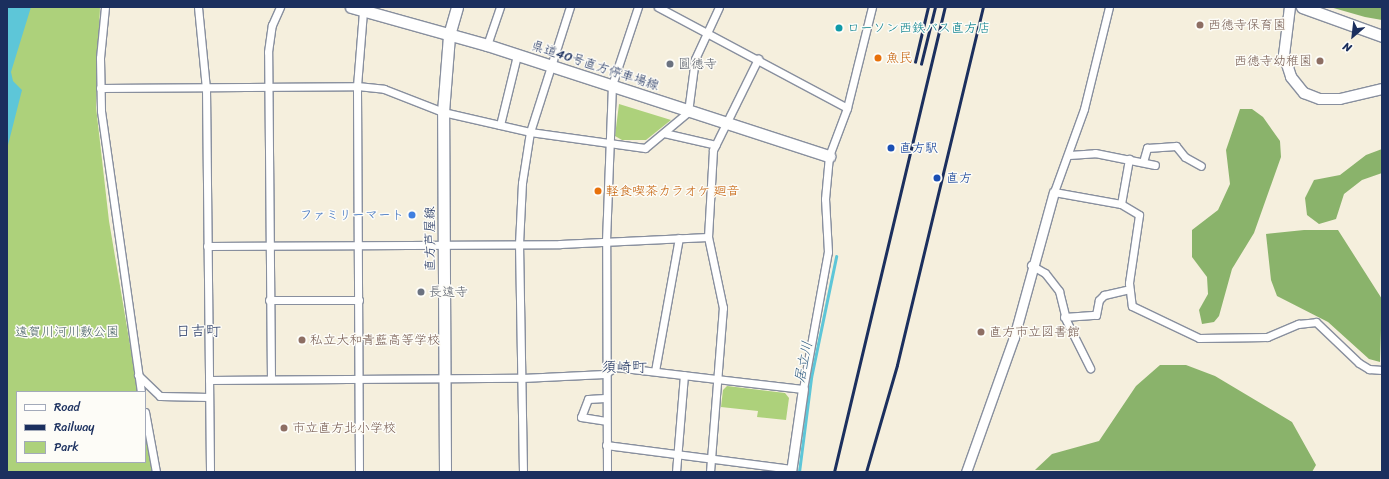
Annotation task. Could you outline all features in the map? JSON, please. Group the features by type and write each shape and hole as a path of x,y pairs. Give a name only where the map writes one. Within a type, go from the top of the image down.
{"main road":[{"name":"直方芦屋線","path":"445,472 443,112 449,35 457,7"},
{"path":"1290,7 1284,55 1291,77 1304,93 1320,99 1340,99 1382,89"},
{"path":"1302,7 1382,36"},
{"name":"県道40号直方停車場線","path":"358,9 487,45 612,85 688,112 725,122 829,156"}],"street":[{"path":"104,7 100,88 108,168 141,391"},
{"path":"198,7 206,88 210,472"},
{"path":"271,379 267,88 268,41 280,7"},
{"path":"487,45 500,7"},
{"path":"523,472 519,244 522,183 530,132 570,7"},
{"path":"607,472 605,398 606,241 612,85 638,7"},
{"path":"658,7 669,9 847,108"},
{"path":"100,88 267,88 357,86 389,91 443,112 530,132 610,146 645,148 688,112 695,59 719,7"},
{"path":"606,446 791,470 803,389 828,252 825,199 829,156 847,108 872,7"},
{"path":"966,472 1014,337 1032,265 1054,192 1069,155 1109,7"},
{"path":"358,9 359,472"},
{"path":"500,125 517,55"},
{"path":"710,472 723,308 708,237 716,145 725,122 758,59"},
{"path":"664,133 716,145"},
{"path":"1143,162 1147,148 1176,146 1184,157 1201,166"},
{"path":"1069,155 1095,153 1155,165"},
{"path":"1121,204 1129,159"},
{"path":"1054,192 1121,204 1139,215 1140,223 1129,289 1132,306 1191,336 1268,337 1298,324 1316,322 1359,363 1369,369 1382,370"},
{"path":"207,246 519,244 708,237"},
{"path":"655,371 679,238"},
{"path":"1032,265 1054,284 1064,317 1090,368"},
{"path":"1064,317 1096,315 1099,300 1104,295 1129,289"},
{"path":"269,300 358,300"},
{"path":"209,380 444,380 522,378 605,374 615,367 803,389"},
{"path":"138,375 160,396 209,397"},
{"path":"676,472 684,375"},
{"path":"605,398 588,399 580,417 606,421"},
{"path":"146,417 156,472"}],"green space":[{"name":"遠賀川河川敷公園","path":"7,7 100,7 96,107 109,221 138,391 16,391 16,463 146,463 146,439 152,472 7,472"},
{"path":"1330,7 1382,7 1382,20 1365,17"},
{"path":"619,104 671,120 646,140 622,140 615,136"},
{"path":"1240,109 1252,109 1263,117 1280,141 1281,157 1254,233 1232,269 1219,316 1214,322 1202,324 1199,310 1208,294 1207,277 1192,257 1192,230 1218,210 1230,184 1226,150"},
{"path":"1382,149 1382,173 1362,180 1344,194 1336,219 1319,224 1307,215 1305,198 1314,180 1340,175 1366,155"},
{"path":"1304,230 1338,230 1382,299 1380,362 1369,359 1328,322 1277,296 1271,280 1266,234"},
{"path":"1160,365 1186,365 1215,376 1292,422 1316,465 1312,472 1035,470 1052,454 1099,441 1136,386"},
{"path":"727,386 785,393 789,398 786,420 757,417 758,411 721,407 723,390"}],"water":[{"path":"7,7 31,7 11,72 13,81 22,90 7,149"}],"waterway":[{"name":"居立川","path":"799,472 811,378 836,257"}],"railway":[{"path":"915,62 928,7"},
{"path":"921,64 935,7"},
{"path":"834,472 945,7"},
{"path":"866,472 897,365 983,7"}],"place":[{"name":"西徳寺保育園","path":"1200,25"},
{"name":"ローソン西鉄バス直方店","path":"839,28"},
{"name":"魚民","path":"878,58"},
{"name":"西徳寺幼稚園","path":"1320,61"},
{"name":"圓徳寺","path":"670,64"},
{"name":"直方駅","path":"891,148"},
{"name":"直方","path":"937,178"},
{"name":"軽食喫茶カラオケ 廻音","path":"598,191"},
{"name":"ファミリーマート","path":"412,215"},
{"name":"長遠寺","path":"421,292"},
{"name":"直方市立図書館","path":"981,332"},
{"name":"私立大和青藍高等学校","path":"302,340"},
{"name":"市立直方北小学校","path":"284,428"}],"district":[{"name":"日吉町","path":"198,332"},
{"name":"須崎町","path":"624,368"}]}
